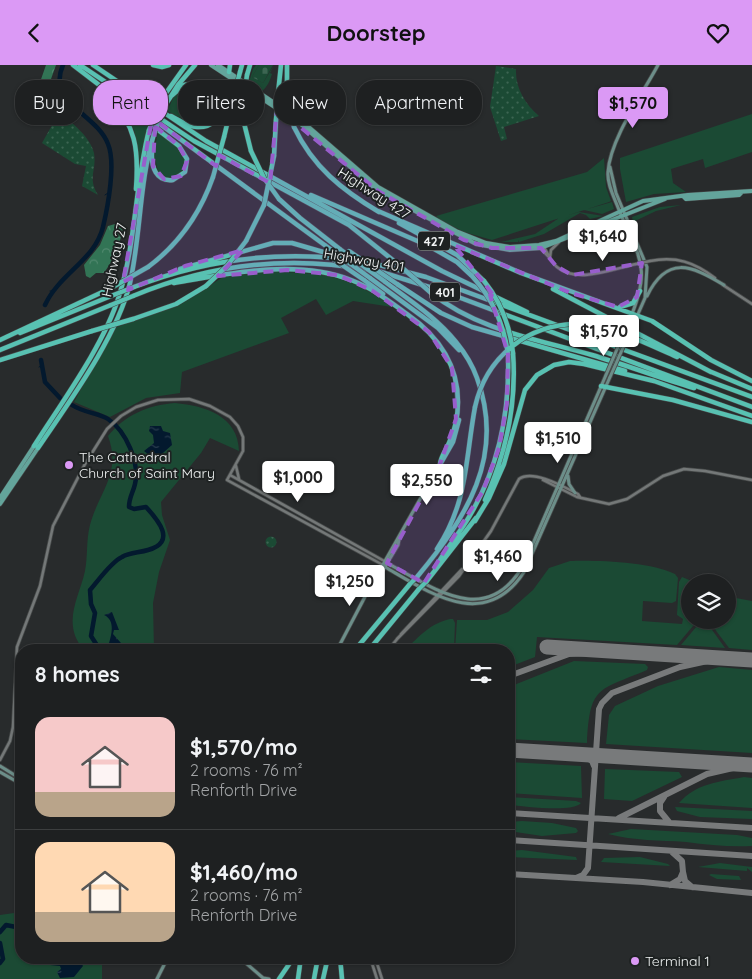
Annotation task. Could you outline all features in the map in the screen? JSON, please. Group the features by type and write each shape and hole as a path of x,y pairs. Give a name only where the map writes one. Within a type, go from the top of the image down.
{"highway":[{"path":"73,65 93,81"},
{"path":"80,65 101,80"},
{"path":"93,65 115,80"},
{"path":"153,65 162,67 169,65"},
{"name":"Highway 27","path":"36,447 113,312 125,273 149,130 161,100 186,65"},
{"path":"151,125 182,149 186,157 187,166 184,173 177,179 164,179 154,169 152,159 154,134 166,104 170,97 196,65"},
{"path":"229,72 230,65"},
{"path":"0,340 111,288 148,267 166,252 187,229 202,204 213,177 242,65"},
{"path":"250,65 244,96 244,123 251,151 264,179 279,199 315,230 445,329 469,360 483,396 487,423 486,451 480,475 458,522 417,577 360,644"},
{"path":"0,360 176,304 206,286 227,267 246,241 264,205 274,156 281,65"},
{"name":"Highway 427","path":"286,65 287,100 294,127 303,146 329,178 351,195 457,255 484,281 503,311 510,332 514,397 508,435 495,477 475,521 374,644"},
{"path":"168,115 185,124 197,127 211,123 220,111 218,94 212,86 204,82 188,83 170,97"},
{"path":"168,116 199,136 446,274 551,323"},
{"path":"168,124 210,151 349,225 430,292 458,312 486,325 719,395"},
{"path":"128,125 135,139 138,161 133,223"},
{"path":"163,125 442,331 460,351 476,377"},
{"name":"Highway 27","path":"36,447 84,377 124,302 132,270 154,134"},
{"path":"281,181 429,246 457,262 472,275 487,294 498,316 510,354 507,403 499,448 490,474 469,517 427,581"},
{"path":"378,211 521,273 571,293 618,307 659,324 711,360 752,381"},
{"path":"315,230 441,313 480,330 608,365 752,416"},
{"path":"165,276 191,265 273,243 303,245 323,252 364,280 430,329 444,346 452,361 460,388 460,412 455,437 440,464"},
{"name":"Highway 401","path":"0,340 165,276 213,263 261,256 303,255 354,259 414,273 551,323"},
{"name":"Highway 401","path":"0,350 158,286 216,270 267,263 322,263 377,271 442,291 719,395"},
{"path":"158,286 240,273 304,271 338,275 378,294 429,332 442,347 452,368 457,386 458,411 452,434 440,464"},
{"path":"521,273 711,372"},
{"path":"618,307 632,303 640,291"},
{"name":"401","path":"551,323 752,397"},
{"path":"422,570 448,531 458,508 475,407 480,389 488,372 514,344 542,329 560,325 594,325 632,337 752,389"},
{"path":"475,521 489,498 501,471 525,390 540,372 557,364 577,363 654,381"},
{"path":"604,387 673,400 752,422"},
{"name":"401","path":"719,395 752,407"},
{"path":"279,979 289,964"},
{"path":"298,979 300,964"},
{"path":"314,978 317,964"},
{"path":"323,979 326,964"},
{"path":"341,964 342,979"}],"main road":[{"path":"211,65 302,125 378,191 472,243 492,249 526,250 559,242 584,230"},
{"path":"218,65 304,123 378,187 474,240 498,246 542,246 595,226 620,222 625,225"},
{"path":"608,376 634,323 640,291 642,262 625,225 610,167 615,144 658,65"},
{"path":"595,226 643,201 739,195 742,192 752,191"},
{"path":"608,223 622,212"},
{"path":"622,212 630,223 647,267 648,283 645,298"},
{"path":"385,564 437,596 456,603 479,603 495,599 514,585 524,572 562,489 629,321 659,276 676,268 698,270 724,285"},
{"path":"385,564 441,593 457,599 473,600 493,595 508,585 524,562 557,486 604,387"},
{"name":"Highway 27","path":"0,498 36,447"},
{"name":"Highway 27","path":"0,504 36,447"},
{"path":"340,644 385,564 398,545 440,464"},
{"path":"568,475 569,484 575,493"},
{"path":"0,766 15,775"},
{"path":"0,772 15,781"},
{"path":"157,979 164,964"},
{"path":"247,964 263,979 268,979"}],"street":[{"path":"550,258 552,249 559,242"},
{"path":"542,246 553,262 564,272 578,275 650,261 665,259 682,260 703,269 752,304"},
{"path":"18,644 40,586 53,526 85,464 107,429 117,419 136,407 158,400 188,399 204,404 230,417 238,426 244,447 227,479 385,564"},
{"path":"237,462 237,475 242,482"},
{"path":"393,644 469,563 491,531 514,485 522,477 534,476 580,497 603,503 624,500 663,476 684,469 700,470 752,480"},
{"path":"230,475 385,564"},
{"path":"562,489 575,493 580,497"},
{"path":"0,760 13,727 15,687"},
{"path":"0,755 5,751"},
{"path":"372,964 377,979"},
{"path":"377,964 382,979"}],"highlighted area":[{"path":"277,108 378,191 464,240 492,248 541,248 556,266 572,275 642,263 637,297 618,307 571,293 454,245 495,297 490,295 508,354 507,403 499,448 483,491 424,583 387,563 440,464 456,419 452,368 429,332 373,291 338,275 287,270 218,276 243,250 185,266 128,290 131,278 123,282 151,124 155,127 153,166 164,179 181,176 187,161 179,146 156,127 158,122 216,166 219,155 270,183"}],"green space":[{"path":"46,65 56,65 51,80 41,80"},
{"path":"256,65 259,65 252,77 258,80 250,80"},
{"path":"259,65 273,65 264,81 252,77"},
{"path":"274,65 270,73 272,74 265,88 264,81"},
{"path":"496,66 516,69 519,89 529,106 539,116 504,127 507,139 501,141 490,107"},
{"path":"178,92 178,116 168,112 175,94"},
{"path":"752,114 752,152 705,168 703,159 671,169 673,183 686,192 654,194 626,202 620,158"},
{"path":"52,125 74,125 80,130 94,153 93,183 98,195 82,186 86,166 75,164 42,143"},
{"path":"131,125 148,125 140,161 134,130"},
{"path":"158,131 175,144 185,158 183,172 172,178 163,177 158,172 154,153"},
{"path":"604,158 606,187 611,201 609,202 492,240 464,232 440,220 435,216 439,219 436,216 587,172"},
{"path":"612,202 614,209 602,214 584,210"},
{"path":"681,205 656,211 633,222 632,217 660,207"},
{"path":"579,212 603,216 590,219 580,213 544,234 519,242 518,240 518,242 501,242 535,234 559,218"},
{"path":"115,224 123,228 117,253 104,273 96,273 90,278 86,276 84,265 100,245 108,226"},
{"path":"267,272 303,273 334,277 362,288 392,307 353,301 326,315 316,299 281,318 289,333 182,372 180,393 146,398 110,417 74,402 114,328 181,304 223,277"},
{"path":"165,404 187,404 209,410 218,415 233,429 239,451 210,438 201,453 161,502 162,515 170,540 159,572 153,603 154,644 80,644 74,630 74,611 85,571 90,525 111,472 112,449 108,436 122,422 138,412"},
{"path":"269,537 273,537 276,542 275,546 269,547 266,544 266,540"},
{"path":"570,561 638,564 665,570 675,574 678,578 676,601 672,603 643,601 642,621 681,624 681,629 690,629 677,645 537,637 535,657 515,665 515,644 455,644 457,620 487,620 508,612 533,590 549,568"},
{"path":"681,579 681,618 677,615 679,582"},
{"path":"736,598 752,601 752,650 729,648 715,629 736,629"},
{"path":"453,619 455,623 454,644 411,644 430,627"},
{"path":"694,629 711,629 725,648 681,645"},
{"path":"574,661 645,664 648,667 647,670 617,682 599,693 594,700 591,711 587,743 515,739 515,685"},
{"path":"719,667 752,670 752,753 606,744 609,715 615,706 658,686"},
{"path":"515,762 581,766 582,798 515,793"},
{"path":"605,769 679,772 682,777 632,801 604,799"},
{"path":"744,777 752,778 752,808 679,803 693,791 708,784"},
{"path":"515,797 576,801 581,803 568,808 515,805"},
{"path":"675,807 752,811 752,819 700,817 677,811"},
{"path":"515,822 552,823 576,828 578,831 576,833 542,836 515,832"},
{"path":"631,829 737,835 752,838 752,846 719,846 637,839 608,834"},
{"path":"515,851 576,857 577,860 515,857"},
{"path":"640,857 670,866 601,862 604,858"},
{"path":"720,863 752,867 752,872 747,868 747,871 698,867"},
{"path":"709,875 739,876 741,880 717,879"},
{"path":"15,913 15,964 102,964 102,979 0,979 0,915"}],"water":[{"path":"150,426 161,426 163,431 170,433 172,445 155,460 144,451 154,443 153,435 149,431"},
{"path":"112,612 119,630 114,630 113,634 121,643 119,644 109,643 112,631 111,623 104,615"},
{"path":"82,964 83,966 74,977 60,978 57,972 61,969 60,966 50,965"}],"waterway":[{"path":"45,305 59,284 85,258 99,239 107,208 111,173 110,152 102,133 67,99 61,89 60,78 63,65"},
{"path":"41,360 45,382 60,398"},
{"path":"72,405 108,419 121,431 130,448 136,476 129,507 134,509 146,507 160,524 163,536 162,542 157,546 145,551 128,554 118,559 90,590 91,604 95,613 91,636 96,644"},
{"path":"0,932 6,925 15,927"},
{"path":"0,943 3,959 0,963"}],"taxiway":[{"path":"515,674 569,654 619,652"},
{"path":"576,878 583,875 588,868 599,709 602,703 612,693 680,667 721,658"},
{"path":"583,755 592,761 594,766"},
{"path":"619,818 707,774 746,765"},
{"path":"664,797 660,803 660,811 669,822"},
{"path":"515,813 752,828"},
{"path":"515,840 752,856"},
{"path":"672,852 682,861 683,872"},
{"path":"670,885 680,879 683,872 685,881 692,887"},
{"path":"515,874 643,882 752,893"}],"runway":[{"path":"547,647 752,660"},
{"path":"515,750 752,765"}],"place":[{"name":"The Cathedral Church of Saint Mary","path":"69,465"},
{"name":"Terminal 1","path":"635,961"}]}
